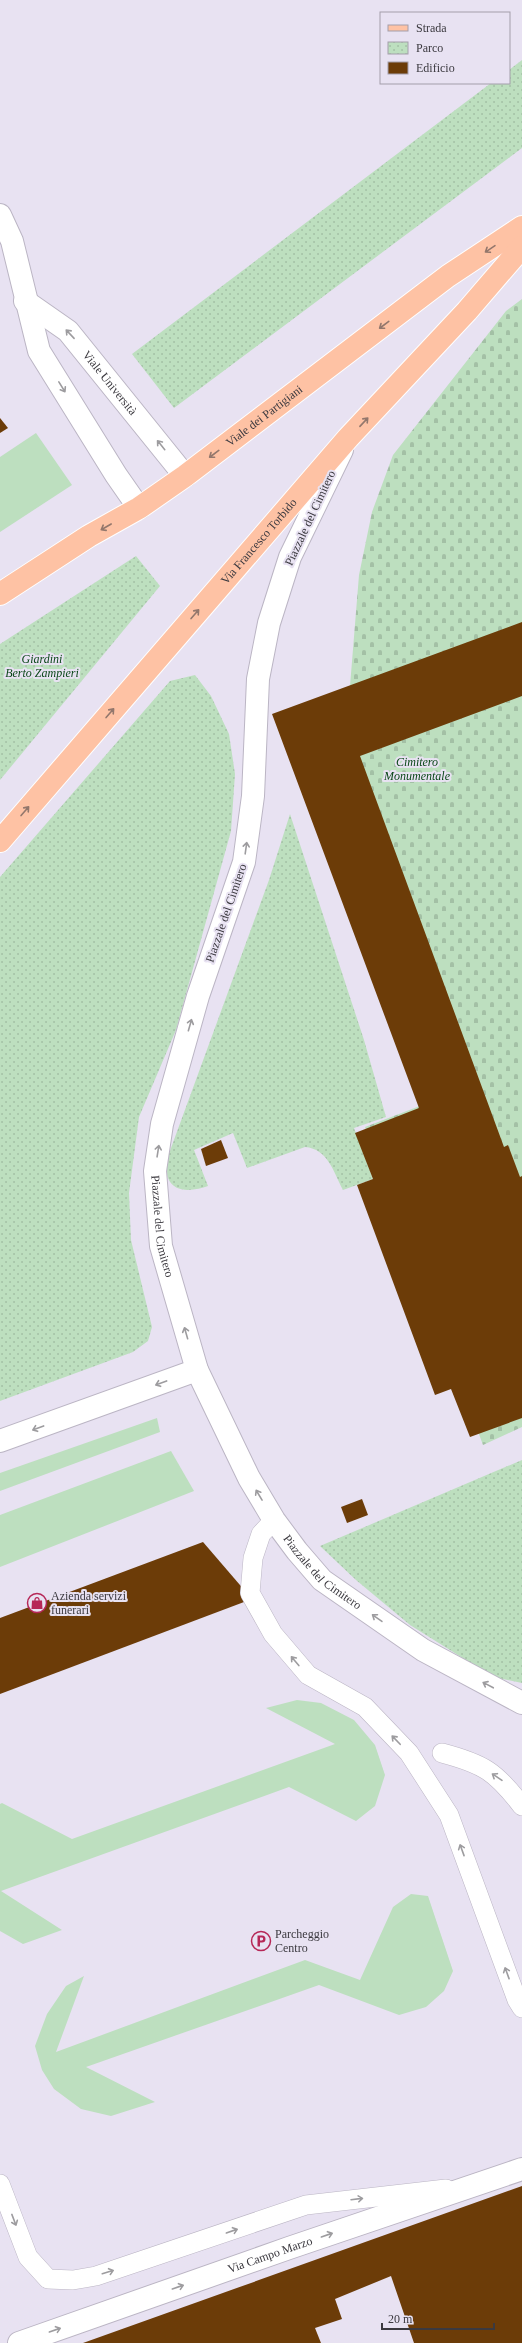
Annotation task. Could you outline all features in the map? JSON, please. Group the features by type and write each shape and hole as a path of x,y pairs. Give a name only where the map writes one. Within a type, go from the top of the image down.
{"main road":[{"name":"Viale dei Partigiani","path":"0,594 90,536 139,508 185,476 448,276 522,228"},
{"name":"Via Francesco Torbido","path":"0,841 348,438 467,311 522,246"}],"street":[{"path":"0,215 12,241 25,301 40,351 116,475 139,508"},
{"name":"Viale Università","path":"25,301 68,331 185,476"},
{"name":"Piazzale del Cimitero","path":"348,438 290,558 269,623 258,679 253,796 244,862 198,996 162,1124 155,1171 161,1246 197,1370 249,1478 274,1520 297,1551 322,1580 423,1650 522,1703"},
{"path":"0,1441 197,1370"},
{"name":"Via Campo Marzo","path":"19,2343 522,2168"}],"lane":[{"path":"274,1520 261,1534 253,1558 250,1593 273,1634 308,1675 365,1708 409,1753 449,1815 517,2000 522,2008"},
{"path":"442,1753 473,1761 502,1780 522,1806"},
{"path":"0,2184 28,2257 48,2279 73,2280 96,2276 142,2262 306,2205 472,2186"}],"green space":[{"path":"522,60 522,148 174,408 132,354 490,84 510,84 510,69"},
{"name":"Cimitero Monumentale","path":"522,299 522,1427 483,1445 365,1127 425,1104 284,715 350,686 359,575 372,512 393,455 506,311"},
{"path":"36,433 72,485 0,532 0,457"},
{"name":"Giardini Berto Zampieri","path":"136,556 160,586 0,780 0,644"},
{"path":"195,675 211,696 229,734 235,774 231,831 176,1030 139,1117 129,1193 131,1240 152,1327 148,1341 133,1352 0,1401 0,877 170,681"},
{"path":"290,814 364,1040 386,1117 354,1128 373,1179 343,1190 333,1169 324,1156 313,1149 305,1147 247,1168 233,1133 194,1150 208,1186 192,1190 181,1189 171,1183 168,1178 167,1159 269,880"},
{"path":"157,1418 160,1432 0,1491 0,1473"},
{"path":"171,1451 194,1491 0,1567 0,1515"},
{"path":"522,1460 522,1683 493,1677 410,1625 356,1580 320,1546"},
{"path":"297,1700 321,1703 354,1720 375,1745 385,1775 375,1806 356,1821 289,1787 1,1891 62,1930 23,1944 0,1931 0,1804 2,1803 72,1839 335,1744 266,1708"},
{"path":"411,1894 428,1896 453,1971 444,1991 426,2007 399,2015 319,1985 86,2067 155,2102 111,2116 81,2109 54,2089 42,2070 35,2046 47,2014 66,1986 84,1976 56,2052 305,1960 360,1980 393,1907"}],"building":[{"path":"0,418 8,428 0,433"},
{"path":"522,622 522,696 360,756 504,1147 508,1145 520,1177 522,1176 522,1418 470,1437 451,1389 435,1395 357,1185 373,1179 355,1133 419,1108 272,714"},
{"path":"221,1140 228,1158 206,1166 201,1149"},
{"path":"362,1499 368,1515 347,1523 341,1507"},
{"path":"203,1542 252,1599 0,1694 0,1618"},
{"path":"522,2186 522,2343 414,2343 391,2276 335,2299 342,2319 315,2328 321,2343 83,2343"}],"place":[{"name":"Azienda servizi funerari","path":"37,1603"},
{"name":"Parcheggio Centro","path":"261,1941"}]}
